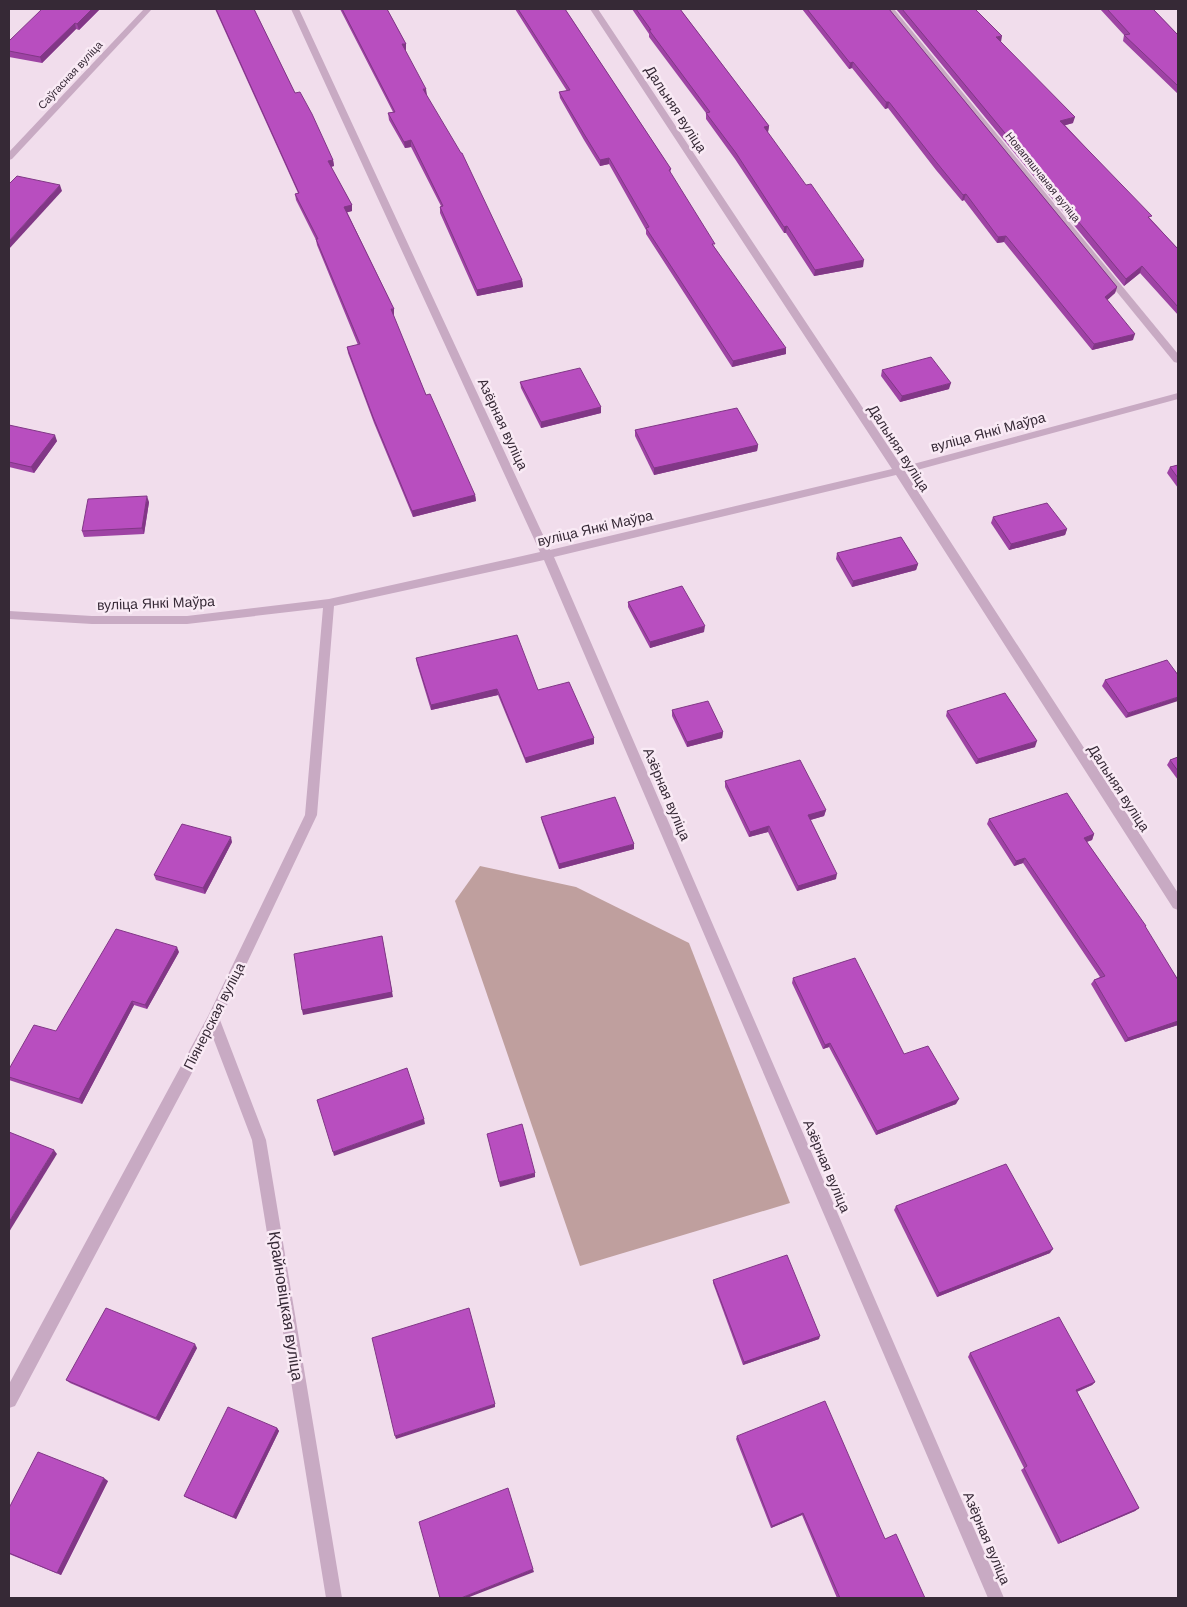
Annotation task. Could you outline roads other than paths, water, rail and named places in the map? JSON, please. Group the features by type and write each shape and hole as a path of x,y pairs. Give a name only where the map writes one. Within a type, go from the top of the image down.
{"street":[{"name":"Саўгасная вуліца","path":"9,157 148,9"},
{"name":"Азёрная вуліца","path":"296,9 547,555 996,1598"},
{"name":"Дальняя вуліца","path":"594,9 899,471 1178,904"},
{"name":"Новапяшчаная вуліца","path":"890,9 1178,360"},
{"name":"вуліца Янкі Маўра","path":"9,615 92,620 187,620 329,603 547,555 899,471 1178,396"},
{"name":"Піянерская вуліца","path":"9,1400 213,1020 311,815 329,603"},
{"name":"Крайновіцкая вуліца","path":"213,1020 259,1140 334,1598"}]}
